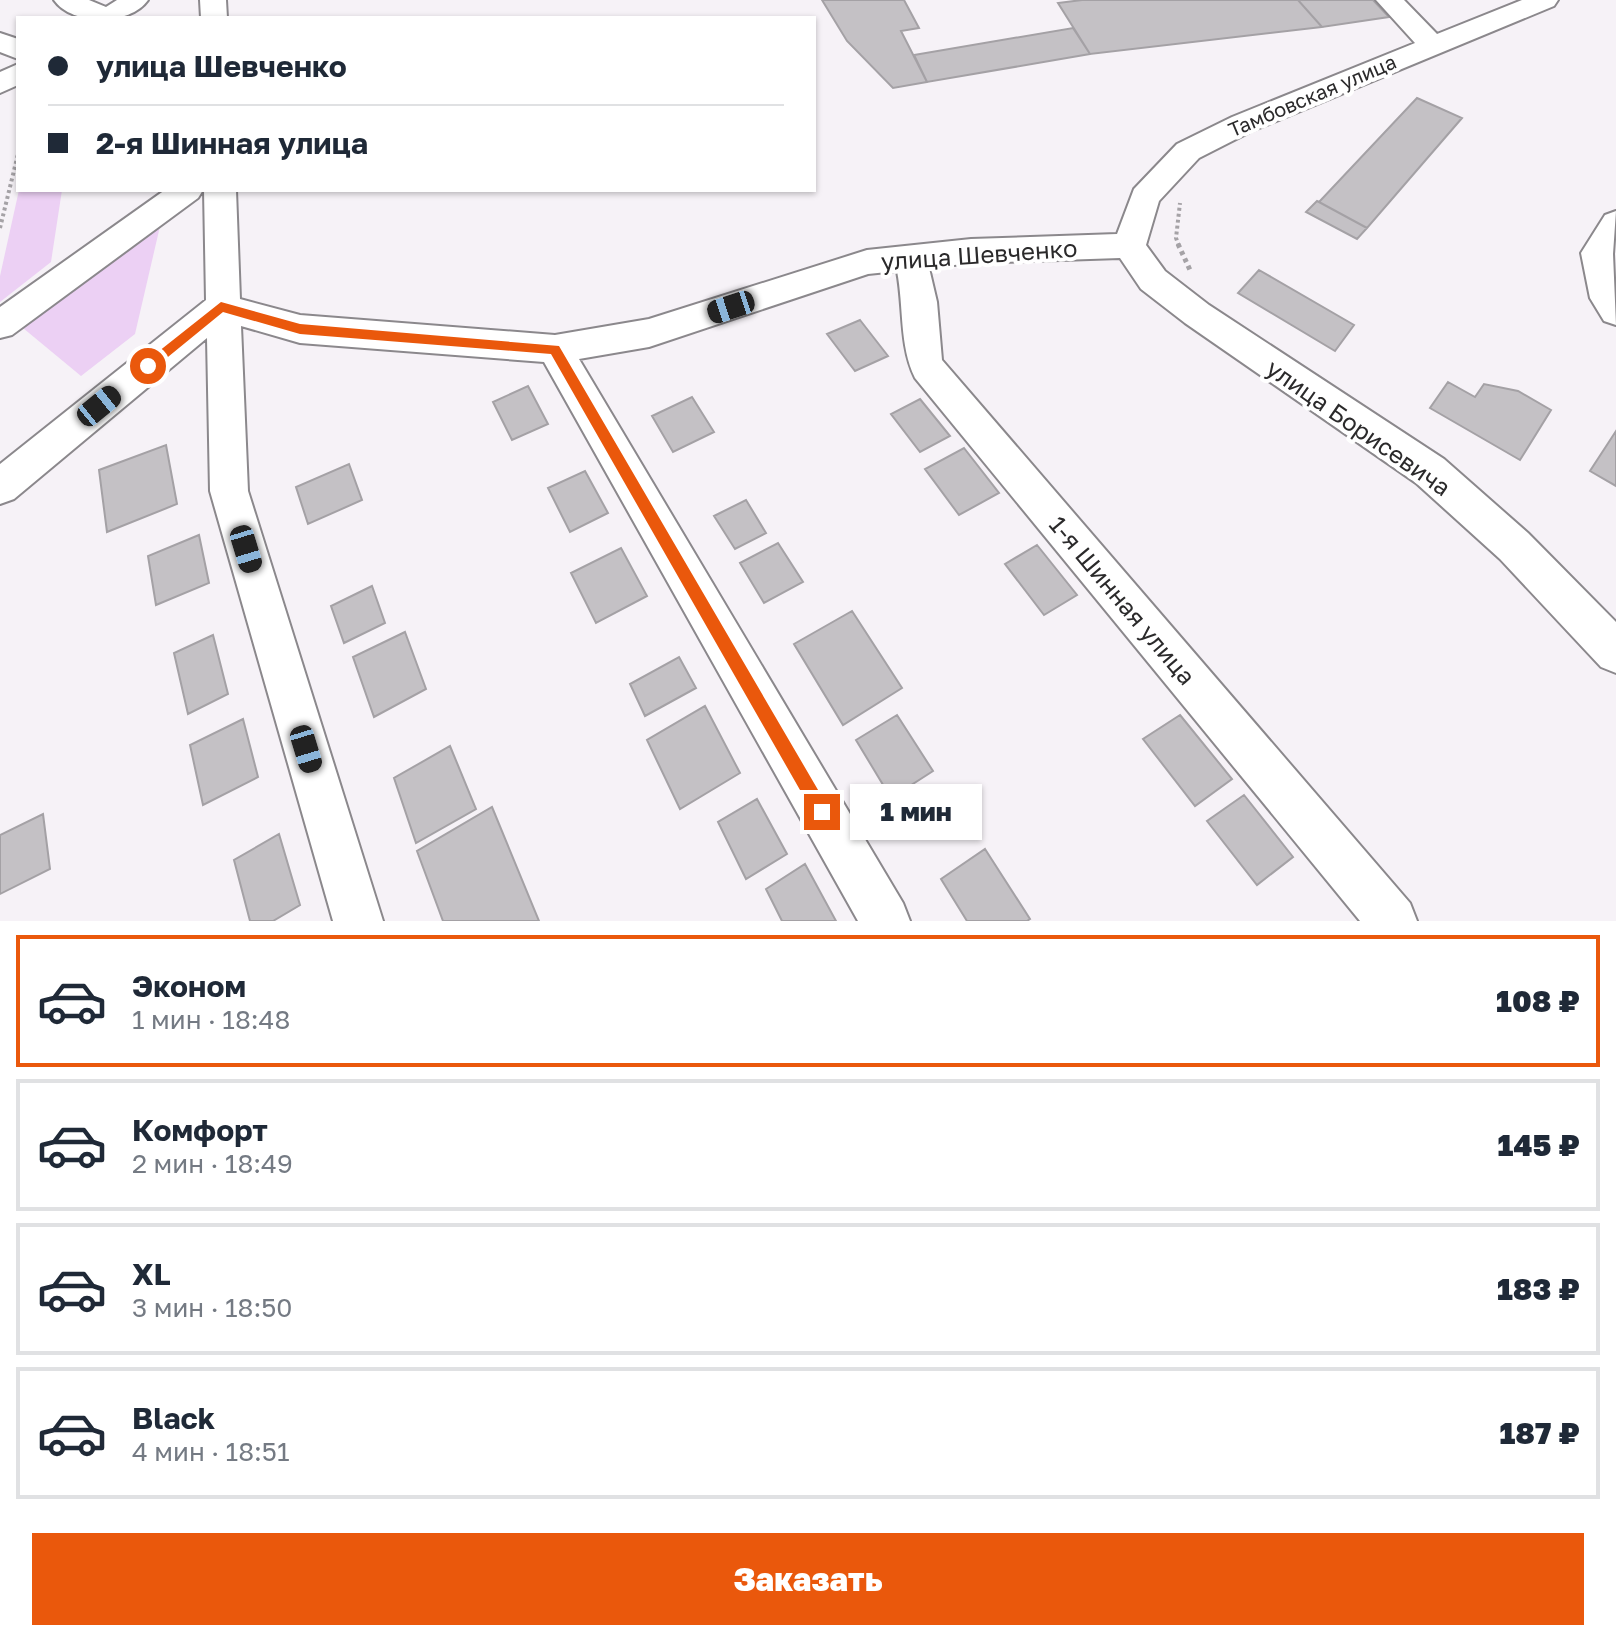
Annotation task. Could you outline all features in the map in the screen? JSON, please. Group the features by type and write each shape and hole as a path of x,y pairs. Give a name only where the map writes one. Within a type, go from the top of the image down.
{"street":[{"path":"67,0 103,16"},
{"path":"111,16 135,0"},
{"path":"1389,0 1431,44"},
{"name":"Тамбовская улица","path":"1129,246 1145,197 1188,151 1242,124 1431,44 1545,0"},
{"path":"0,325 184,192"},
{"path":"220,192 221,307 229,491 358,921"},
{"path":"1616,223 1597,253 1607,298 1616,312"},
{"name":"улица Шевченко","path":"221,307 300,329 555,349 649,333 867,262 910,255 1129,246"},
{"name":"улица Борисевича","path":"1129,246 1153,280 1197,314 1430,471 1514,546 1616,652"},
{"name":"1-я Шинная улица","path":"910,255 920,302 922,354 928,368 1392,921"},
{"path":"1,485 221,307"},
{"path":"555,349 885,921"}],"path":[{"path":"0,228 16,162"},
{"path":"1180,203 1176,238 1198,279"}],"shaded area":[{"path":"19,192 62,192 51,262 0,302 0,276"},
{"path":"161,222 135,334 81,376 23,328"}],"building":[{"path":"822,0 904,0 919,28 901,31 927,82 893,88 847,41"},
{"path":"1082,0 1298,0 1322,27 1090,54 1058,3"},
{"path":"1298,0 1373,0 1389,17 1322,27"},
{"path":"1073,28 1090,54 927,82 914,55"},
{"path":"1417,98 1462,118 1367,228 1319,202"},
{"path":"1317,201 1367,228 1357,239 1306,212"},
{"path":"1259,270 1354,325 1335,351 1238,293"},
{"path":"860,320 888,356 855,371 827,334"},
{"path":"1448,382 1475,397 1484,384 1518,391 1551,410 1520,460 1430,408"},
{"path":"528,386 548,424 512,440 493,402"},
{"path":"692,397 714,432 673,452 652,416"},
{"path":"920,399 950,436 920,452 891,414"},
{"path":"1616,431 1616,486 1590,471"},
{"path":"166,445 177,504 107,532 99,470"},
{"path":"964,448 999,493 959,515 925,469"},
{"path":"349,464 362,500 308,524 296,487"},
{"path":"585,471 608,513 570,532 548,488"},
{"path":"746,500 766,533 735,549 714,516"},
{"path":"199,535 209,583 156,605 148,556"},
{"path":"778,543 803,582 764,603 740,563"},
{"path":"1037,545 1077,595 1044,615 1005,564"},
{"path":"621,548 647,596 596,623 571,573"},
{"path":"372,586 385,623 344,643 331,606"},
{"path":"852,611 902,688 843,725 794,644"},
{"path":"405,632 426,689 374,717 353,657"},
{"path":"213,635 228,694 188,714 174,653"},
{"path":"679,657 696,688 645,716 630,684"},
{"path":"705,706 740,773 680,809 647,740"},
{"path":"897,715 933,771 891,798 856,740"},
{"path":"1180,715 1232,779 1195,806 1143,739"},
{"path":"243,719 258,777 203,805 190,745"},
{"path":"450,746 476,809 416,843 394,778"},
{"path":"1244,795 1293,857 1257,885 1207,821"},
{"path":"757,799 787,854 746,879 718,822"},
{"path":"492,807 539,921 443,921 417,851"},
{"path":"43,814 50,869 0,894 0,835"},
{"path":"279,834 300,905 273,921 250,921 234,860"},
{"path":"985,849 1030,919 1027,921 967,921 941,879"},
{"path":"805,864 836,921 782,921 766,889"}],"route":[{"path":"148,366 221,307 300,329 555,349 822,812"}]}
